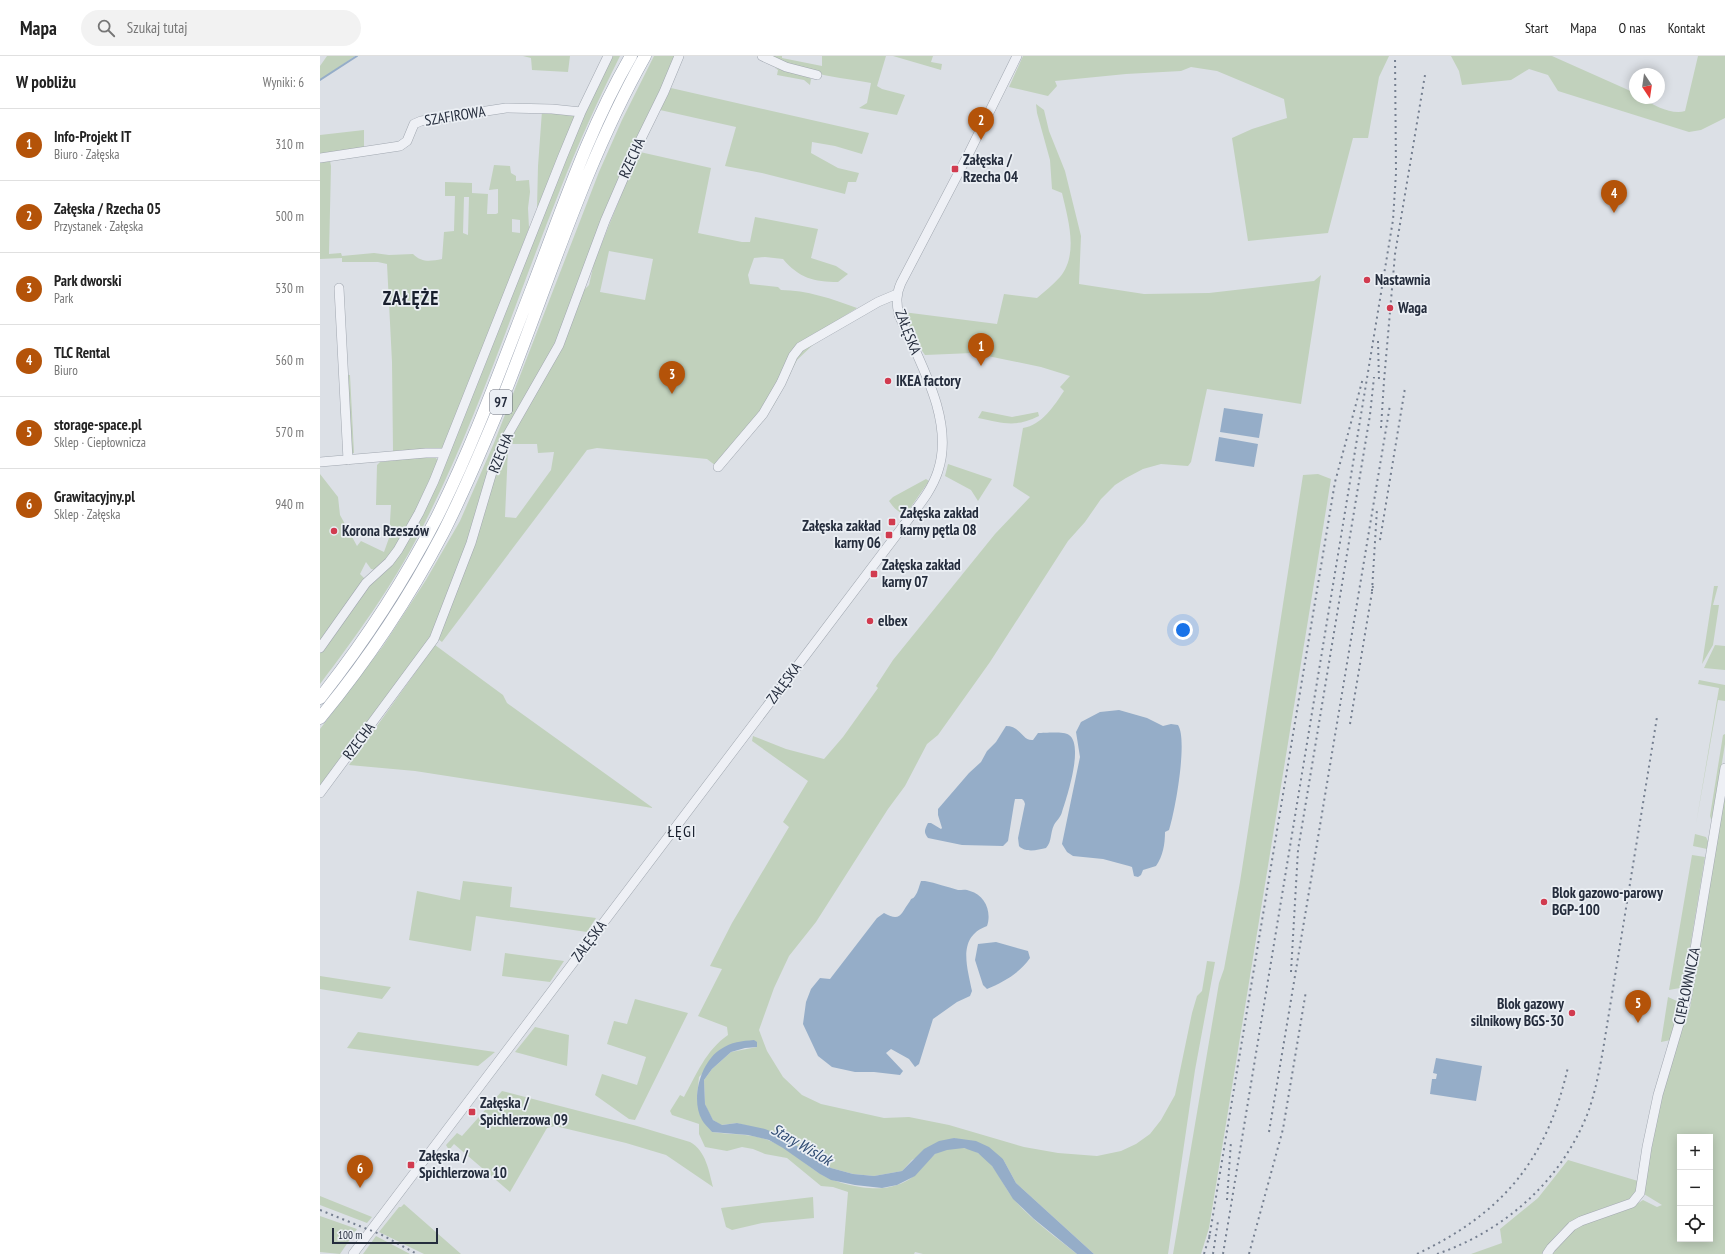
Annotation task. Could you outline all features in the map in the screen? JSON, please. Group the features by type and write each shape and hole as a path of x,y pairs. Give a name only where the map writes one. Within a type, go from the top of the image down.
{"main road":[{"name":"97","path":"320,698 357,649 400,584 437,517 459,472 586,148 631,56"},
{"name":"97","path":"320,718 345,687 388,625 412,587 443,532 494,419 602,143 624,95 645,56"}],"street":[{"path":"320,648 366,583 389,562 398,550 419,513 434,481 517,268 581,112 608,56"},
{"name":"RZECHA","path":"320,792 434,639 471,543 495,462 503,443 559,345 605,221 679,56"},
{"path":"762,56 786,68 817,75"},
{"name":"ZAŁĘSKA","path":"353,1254 907,521 931,487 941,460 943,439 941,422 931,388 899,315 897,308 897,294 901,283 969,153 1017,56"},
{"name":"SZAFIROWA","path":"320,158 400,146 407,141 414,124 421,121 506,108 552,109 581,112"},
{"path":"339,288 348,460"},
{"path":"718,468 763,414 781,383 793,356 800,346 878,302 897,294"},
{"path":"320,462 426,453 445,453"},
{"name":"CIEPŁOWNICZA","path":"1547,1254 1554,1244 1572,1226 1581,1221 1627,1206 1636,1200 1640,1193 1647,1148 1658,1095 1685,1005 1725,768"}],"green space":[{"path":"327,56 355,56 320,80 320,66"},
{"path":"523,56 570,56 568,72 532,70 531,58"},
{"path":"611,56 620,56 588,122 543,233 477,407 440,492 409,553 385,592 360,630 320,684 320,653 346,616 411,532 566,154"},
{"path":"654,56 675,56 554,348 520,406 477,510 464,550 433,632 420,654 320,785 320,729 383,646 426,580 460,521 494,443 599,172 622,120"},
{"path":"773,56 782,56 782,58 822,66 822,56 886,56 877,86 882,89 905,95 897,115 859,108 867,103 871,83 806,71 782,62"},
{"path":"893,56 933,56 931,62 942,64 941,70"},
{"path":"1023,56 1389,56 1379,77 1368,138 1353,138 1328,233 1248,241 1232,138 1252,129 1287,118 1284,99 1217,71 1191,67 1181,71 1126,74 1055,81 1057,86 1048,96 1009,87"},
{"path":"1451,56 1552,56 1629,90 1629,104 1652,104 1669,111 1680,112 1685,111 1698,56 1725,56 1725,118 1701,130 1689,132 1558,91 1548,75 1529,69 1511,80 1462,85 1459,71"},
{"path":"775,68 807,75 811,79 810,85 804,80 777,75 778,70"},
{"path":"671,88 869,133 862,154 835,146 812,142 811,153 838,168 859,173 856,182 848,182 845,194 762,173 725,166 736,127 660,110"},
{"path":"1036,104 1044,110 1049,131 1065,171 1081,236 1079,284 1144,294 1209,293 1314,281 1321,275 1301,404 1207,389 1191,462 1188,466 1161,464 1143,469 1115,485 1101,499 1085,522 1068,541 990,662 938,735 927,744 905,786 888,809 816,922 789,956 774,988 759,1030 767,1051 783,1077 802,1095 821,1104 884,1118 909,1117 949,1125 1024,1147 1058,1153 1097,1156 1121,1151 1136,1144 1150,1134 1161,1120 1175,1095 1192,1013 1197,996 1202,991 1207,961 1215,962 1195,1070 1168,1254 1094,1254 1016,1183 1003,1159 954,1138 912,1160 902,1171 874,1176 853,1174 831,1168 780,1135 737,1123 721,1125 713,1120 705,1104 704,1080 712,1069 731,1052 757,1047 734,1043 699,1077 697,1097 712,1132 747,1135 768,1140 788,1151 825,1177 841,1183 868,1188 887,1187 905,1182 913,1177 939,1151 950,1148 963,1148 974,1151 989,1162 1013,1198 1028,1214 1077,1254 923,1254 915,1252 914,1254 843,1254 848,1192 833,1187 821,1186 787,1158 765,1154 753,1149 742,1147 727,1151 705,1147 699,1134 699,1124 672,1115 670,1111 680,1095 684,1097 708,1055 720,1041 728,1035 727,1027 698,1016 722,969 710,966 732,923 789,827 783,822 808,781 752,741 753,736 786,749 824,759 843,737 878,688 876,686 893,660 995,534 1030,497 1013,486 1023,428 1036,423 1047,414 1064,391 1060,387 1070,376 1041,367 973,353 925,355 920,348 903,312 997,324 1004,294 1037,298 1060,277 1066,268 1071,247 1067,214 1062,193 1052,189 1050,160 1037,113"},
{"path":"542,111 574,116 573,122 537,208 538,166"},
{"path":"364,130 364,148 320,155 320,135"},
{"path":"640,152 711,168 698,233 742,242 750,242 755,217 818,229 811,258 836,266 848,274 838,282 814,280 795,271 783,259 765,257 754,258 748,275 750,284 778,287 781,290 810,293 857,308 813,334 817,341 797,360 774,405 720,469 707,459 597,448 587,450 442,642 438,639 502,453 508,449 505,517 516,518 551,470 554,452 538,453 537,444 513,444 510,440 562,348 584,290 589,285 594,263 638,153","holes":["609,251 653,259 645,300 600,292"]},
{"path":"320,160 330,161 331,166 329,254 341,253 342,256 374,253 389,255 413,254 423,260 430,261 442,259 444,232 454,231 455,196 445,196 445,182 472,183 472,193 488,194 487,214 496,214 498,213 498,189 489,190 494,165 510,166 511,173 516,176 516,181 529,180 529,228 445,447 441,449 393,451 392,362 387,264 378,262 342,262 342,258 320,259","holes":["464,197 469,197 468,235 463,233","512,219 520,220 520,233 512,232"]},
{"path":"345,375 350,375 354,453 350,454"},
{"path":"982,411 1012,417 1038,412 1039,416 1023,422 1009,423 978,418"},
{"path":"433,456 438,462 413,515 395,548 376,570 371,569 366,562 360,574 365,579 320,642 320,474 338,497 340,515 357,546 361,541 384,552 389,538 391,505 376,505 377,465 380,462"},
{"path":"948,464 992,479 978,501 971,490 945,476"},
{"path":"1318,474 1331,479 1209,1228 1201,1254 1173,1254 1219,983 1224,969 1240,882 1303,475"},
{"path":"926,479 929,481 906,514 903,514 894,508 889,501 893,497"},
{"path":"1714,586 1718,586 1713,605 1719,605 1713,645 1702,664"},
{"path":"435,645 503,695 507,703 653,808 415,771 349,765"},
{"path":"1715,645 1725,646 1725,670 1704,668"},
{"path":"1699,680 1725,685 1725,701 1718,700 1696,824 1719,688 1698,684"},
{"path":"1725,734 1725,744 1713,818 1711,819 1710,816 1723,735"},
{"path":"1725,790 1725,1254 1552,1254 1576,1227 1629,1209 1643,1200 1657,1207 1662,1205 1644,1194 1657,1113 1680,1033 1690,1008"},
{"path":"1695,834 1706,837 1708,841 1707,849 1693,846"},
{"path":"1692,855 1705,857 1684,984 1680,988 1669,990"},
{"path":"463,881 512,887 510,907 596,918 587,932 476,916 471,951 409,940 417,891 460,900"},
{"path":"505,953 564,961 550,982 502,976"},
{"path":"320,976 391,987 382,999 320,989"},
{"path":"1668,997 1680,1004 1671,1040 1661,1042"},
{"path":"635,999 688,1013 635,1120 629,1119 595,1095 602,1074 637,1085 646,1057 607,1044 614,1021 627,1024"},
{"path":"535,1027 569,1035 567,1066 515,1052"},
{"path":"358,1032 495,1052 478,1066 347,1048"},
{"path":"502,1091 637,1126 690,1142 700,1151 703,1156 713,1187 666,1155 626,1143 555,1126 547,1128 510,1192 454,1144 449,1150 446,1145 457,1133 462,1136"},
{"path":"1568,1160 1638,1181 1635,1197 1583,1216 1571,1223 1552,1241 1544,1254 1471,1254 1502,1243 1500,1229 1538,1198"},
{"path":"320,1196 372,1217 367,1223 320,1205"},
{"path":"813,1197 814,1218 762,1223 732,1230 726,1227 721,1208"},
{"path":"404,1204 461,1254 424,1254 379,1232 399,1207"},
{"path":"320,1216 357,1229 340,1254 320,1252"},
{"path":"376,1236 410,1254 363,1254"}],"water":[{"path":"1224,408 1263,414 1259,438 1220,432"},
{"path":"1219,437 1258,444 1254,467 1215,461"},
{"path":"1119,710 1147,718 1163,726 1171,724 1178,725 1181,733 1182,745 1180,776 1169,830 1165,832 1162,854 1156,866 1143,870 1141,875 1138,877 1134,876 1132,867 1103,859 1073,856 1067,852 1062,844 1080,757 1076,732 1081,722 1100,712"},
{"path":"1006,726 1015,728 1029,740 1033,740 1038,733 1054,732 1067,734 1073,741 1075,760 1073,772 1060,817 1054,825 1048,846 1039,850 1025,850 1019,846 1018,838 1025,804 1022,799 1015,799 1008,841 1003,846 962,845 928,838 925,834 925,830 928,823 931,823 941,829 942,828 938,815 938,809 969,773 981,762 987,751 996,742"},
{"path":"921,881 958,890 968,890 980,896 986,905 989,915 987,926 971,937 966,953 972,991 970,996 957,1002 933,1019 919,1064 915,1067 909,1059 891,1049 886,1053 903,1071 900,1075 874,1072 855,1072 832,1067 818,1056 803,1024 806,1002 811,989 820,978 830,979 877,918 884,913 894,917 900,915 918,891"},
{"path":"996,942 1028,951 1030,958 1016,973 987,989 983,985 975,960 978,944"},
{"path":"754,1040 757,1042 757,1047 745,1048 731,1052 712,1069 704,1080 705,1104 713,1120 722,1125 737,1123 765,1129 780,1135 831,1168 853,1174 874,1176 902,1171 924,1149 939,1141 954,1138 976,1141 989,1147 1003,1159 1016,1183 1094,1254 1077,1254 1034,1219 1013,1199 992,1166 978,1153 964,1148 947,1150 935,1154 915,1176 897,1185 882,1188 855,1185 831,1180 769,1140 748,1135 712,1132 702,1120 697,1102 697,1091 703,1071 708,1062 721,1049 737,1042"},
{"path":"1436,1058 1482,1066 1476,1101 1430,1094 1432,1079 1436,1079 1437,1074 1433,1073"}],"waterway":[{"path":"320,80 357,56"}],"railway":[{"path":"1223,1254 1393,220 1396,173 1395,56"},
{"path":"1381,428 1395,254 1425,75"},
{"path":"1378,341 1379,381"},
{"path":"1291,972 1298,850 1370,415 1374,377"},
{"path":"1209,1239 1335,482 1363,378"},
{"path":"1380,540 1405,388"},
{"path":"1269,1132 1390,405"},
{"path":"1372,591 1377,509"},
{"path":"1350,724 1373,586"},
{"path":"1437,1254 1462,1244 1485,1232 1507,1218 1527,1201 1562,1162 1576,1139 1587,1115 1595,1091 1603,1050 1657,717"},
{"path":"1249,1254 1283,1129 1306,991"},
{"path":"1417,1254 1474,1221 1497,1201 1517,1180 1534,1156 1548,1130 1559,1100 1568,1067"},
{"path":"1227,1200 1231,1141"},
{"path":"320,1210 382,1235 417,1254"},
{"path":"1213,1254 1218,1221"},
{"path":"1204,1254 1210,1234"}],"place":[{"name":"Załęska / Rzecha 05","path":"981,140"},
{"name":"Załęska / Rzecha 04","path":"955,169"},
{"name":"TLC Rental","path":"1614,213"},
{"name":"Nastawnia","path":"1367,280"},
{"name":"Waga","path":"1390,308"},
{"name":"Info-Projekt IT","path":"981,366"},
{"name":"IKEA factory","path":"888,381"},
{"name":"Park dworski","path":"672,394"},
{"name":"Załęska zakład karny pętla 08","path":"892,522"},
{"name":"Korona Rzeszów","path":"334,531"},
{"name":"Załęska zakład karny 06","path":"889,535"},
{"name":"Załęska zakład karny 07","path":"874,574"},
{"name":"elbex","path":"870,621"},
{"name":"Blok gazowo-parowy BGP-100","path":"1544,902"},
{"name":"Blok gazowy silnikowy BGS-30","path":"1572,1013"},
{"name":"storage-space.pl","path":"1638,1023"},
{"name":"Załęska / Spichlerzowa 09","path":"472,1112"},
{"name":"Załęska / Spichlerzowa 10","path":"411,1165"},
{"name":"Grawitacyjny.pl","path":"360,1188"}],"district":[{"name":"ZAŁĘŻE","path":"411,298"},
{"name":"ŁĘGI","path":"682,831"}],"water label":[{"name":"Stary Wislok","path":"802,1144"}]}
